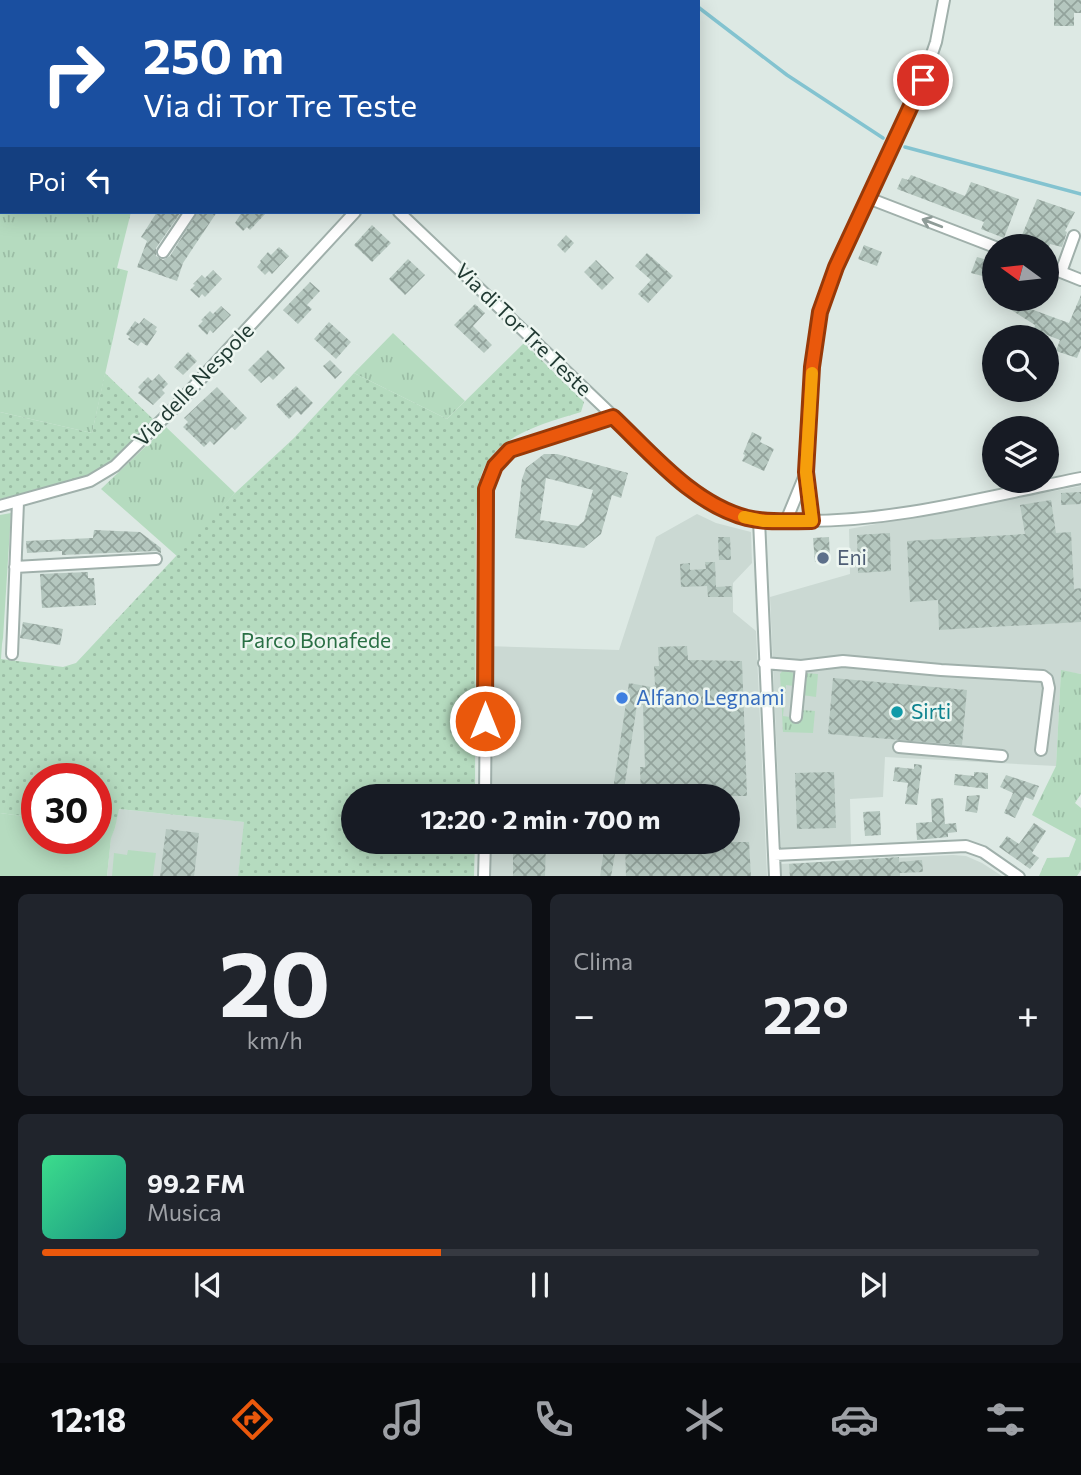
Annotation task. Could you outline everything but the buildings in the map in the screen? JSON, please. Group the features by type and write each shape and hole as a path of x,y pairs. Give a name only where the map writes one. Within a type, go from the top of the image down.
{"street":[{"path":"812,521 806,472 812,367 818,318 831,278 929,67 944,0"},
{"path":"868,198 982,242"},
{"path":"163,252 189,214"},
{"name":"Via delle Nespole","path":"0,506 90,481 122,461 183,399 353,214"},
{"name":"Via di Tor Tre Teste","path":"401,214 668,469 698,493 735,514 759,520 858,520 1081,478"},
{"path":"1074,236 1061,272 1081,280"},
{"path":"485,784 486,489 490,473 499,460 516,447 613,417"},
{"path":"786,521 806,472"},
{"path":"12,654 18,502"},
{"path":"759,520 775,876"},
{"path":"15,567 156,559"},
{"path":"764,663 801,666 842,661 1043,676 1047,679 1049,688 1041,750"},
{"path":"796,717 801,666"},
{"path":"899,747 1002,756"},
{"path":"774,855 966,846 983,852 1018,876"},
{"path":"484,876 485,854"}],"shaded area":[{"path":"1081,486 1081,674 1061,671 1056,766 885,757 883,797 850,799 851,845 781,849 770,597 850,574 849,529 1043,493 1059,493 1059,490"},
{"name":"Alfano Legnami","path":"697,514 716,523 751,532 752,563 733,583 733,612 756,631 767,876 484,876 485,854 740,854 740,784 485,784 485,646 619,650 656,537"},
{"path":"118,809 245,822 238,876 107,876 109,854 112,854 112,835"},
{"path":"966,856 1002,876 781,876 780,864"}],"green space":[{"path":"0,214 130,214 117,268 128,271 92,433 0,412"},
{"path":"393,333 465,401 447,419 354,373"},
{"name":"Parco Bonafede","path":"524,343 584,402 581,412 535,427 506,442 486,465 480,480 476,519 475,784 341,784 341,854 475,854 474,876 238,876 244,822 119,809 115,828 112,828 112,763 21,763 21,816 0,813 0,644 1,659 63,667 76,663 235,493 294,438 354,373 447,419"},
{"path":"105,373 154,420 107,465 85,478 0,499 0,412 92,433"},
{"path":"166,427 235,493 178,557 101,489"},
{"path":"11,513 3,638 0,644 0,515"},
{"path":"783,670 794,673 793,686 786,685 783,716 790,717 790,721 799,721 801,710 815,711 813,733 783,732 780,674"},
{"path":"1061,670 1081,674 1081,794 1075,803 1081,808 1081,870 1077,876 1039,876 1047,858 1069,857 1076,839 1032,815 1056,766"},
{"path":"804,673 818,674 816,697 802,695"},
{"path":"0,813 21,816 21,854 109,854 107,876 0,876"},
{"path":"128,850 156,853 153,876 112,876 114,853 127,855"}],"waterway":[{"path":"700,9 787,75 883,138"},
{"path":"905,147 1081,194"}],"slow traffic":[{"path":"744,517 764,521 812,521 806,472 812,373"}],"place":[{"name":"Eni","path":"823,558"},
{"name":"Alfano Legnami","path":"622,698"},
{"name":"Sirti","path":"897,712"}],"route":[{"path":"485,721 486,489 490,473 510,450 613,417 675,475 716,505 735,514 764,521 812,521 806,472 812,367 820,312 836,267 923,80"}]}
